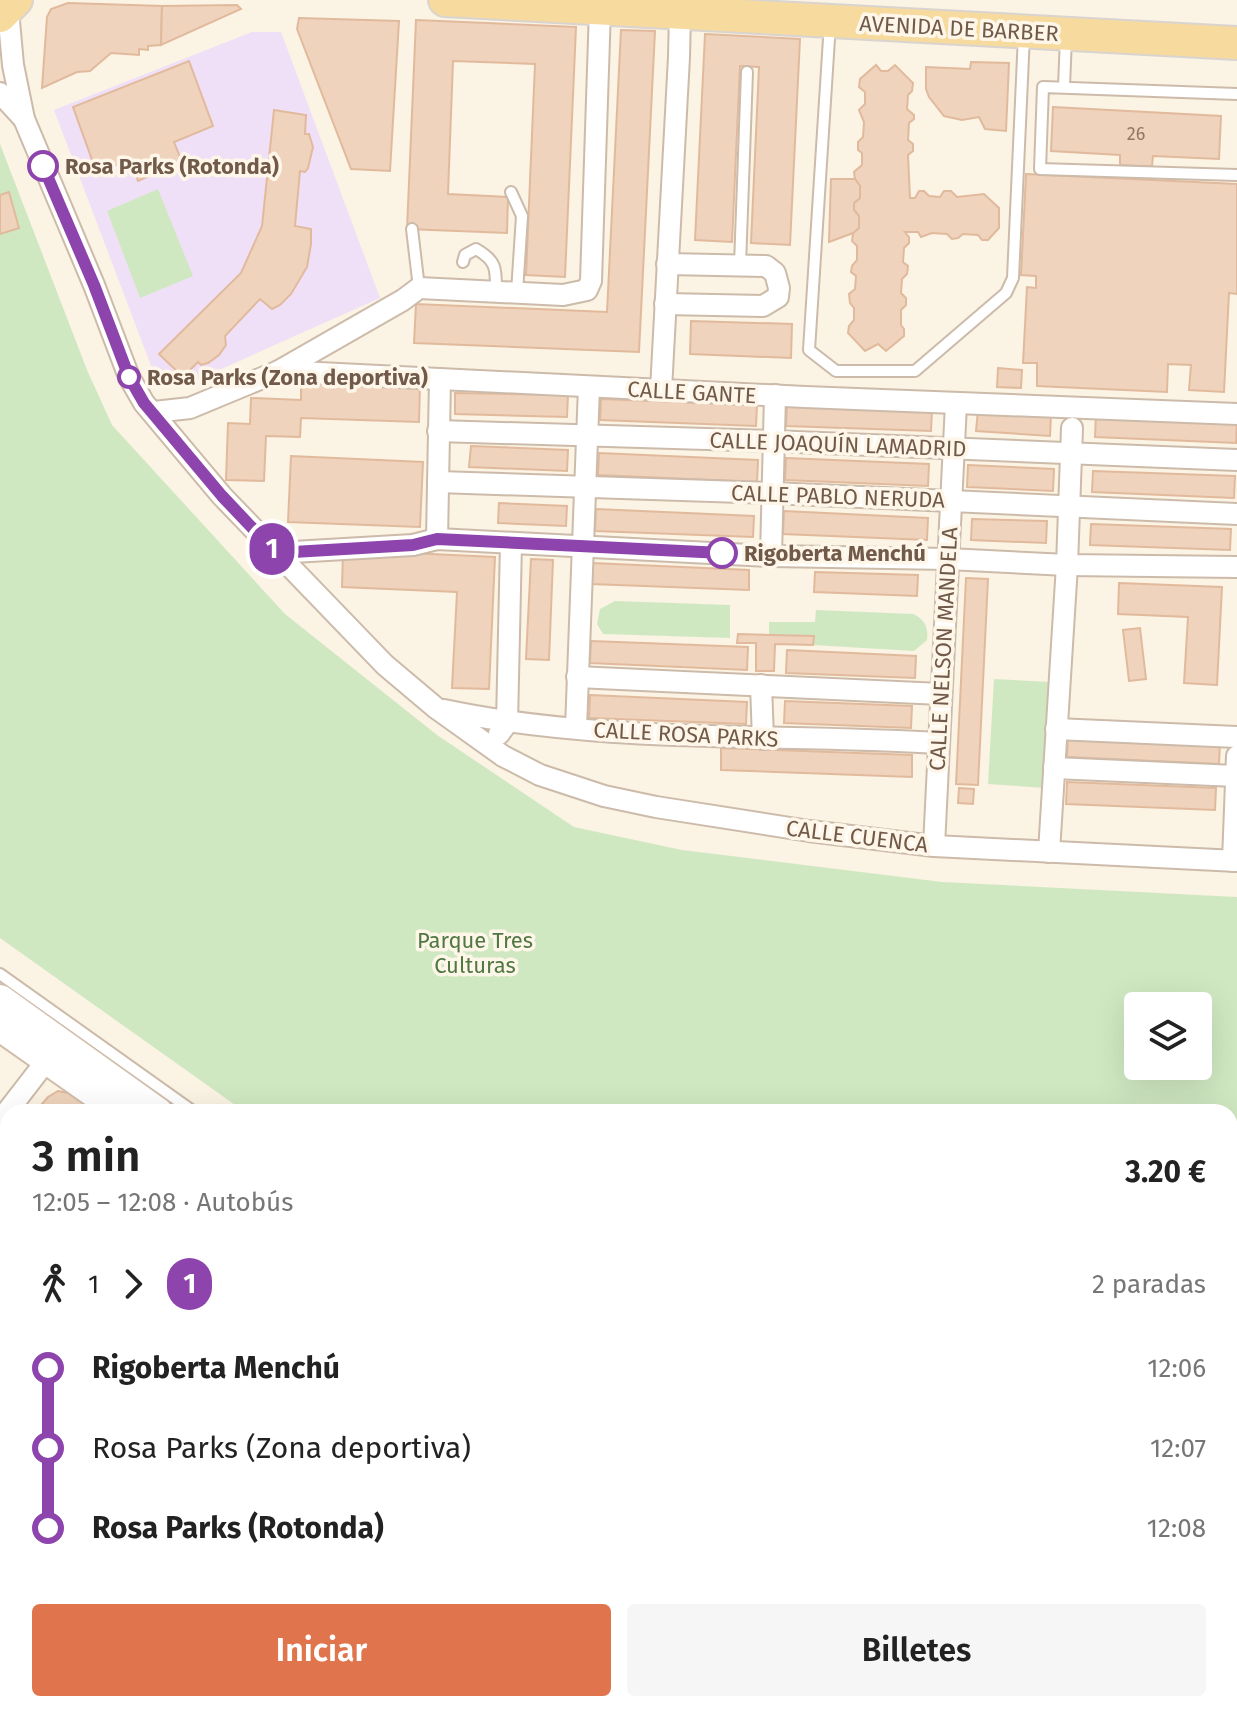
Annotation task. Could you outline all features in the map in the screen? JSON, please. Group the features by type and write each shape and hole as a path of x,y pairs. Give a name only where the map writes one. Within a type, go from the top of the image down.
{"main road":[{"name":"AVENIDA DE BARBER","path":"445,0 600,9 677,6 1237,23"},
{"name":"AVENIDA DE BARBER","path":"823,10 1025,33 1237,43"},
{"path":"0,999 147,1104"},
{"path":"0,1027 110,1104"}],"street":[{"path":"661,390 677,6"},
{"name":"CALLE ROSA PARKS","path":"8,9 13,65 24,119 129,377 144,403 222,496 385,665 436,708 490,747"},
{"path":"279,371 419,288 578,293 587,290 591,281 600,9"},
{"name":"CALLE ROSA PARKS","path":"0,93 24,119"},
{"path":"665,304 763,306 778,297 778,279 771,269 740,265 667,264"},
{"name":"CALLE GANTE","path":"154,412 190,408 279,371 956,404 1237,414"},
{"path":"437,539 440,379"},
{"path":"576,728 589,387"},
{"path":"771,556 775,395"},
{"name":"CALLE NELSON MANDELA","path":"934,846 956,404"},
{"path":"1049,852 1067,565 1072,428"},
{"name":"CALLE JOAQUÍN LAMADRID","path":"438,431 1237,460"},
{"name":"CALLE PABLO NERUDA","path":"438,482 1237,514"},
{"path":"276,553 413,545 437,539 771,556 1237,567"},
{"path":"490,747 507,723 511,543"},
{"path":"577,677 941,694"},
{"path":"761,685 763,739"},
{"name":"CALLE ROSA PARKS","path":"436,708 507,723 576,728 763,739 938,743"},
{"path":"1056,729 1237,737"},
{"name":"CALLE CUENCA","path":"490,747 540,775 617,799 809,831 934,846 1235,861"},
{"path":"1054,768 1236,766 1235,861"},
{"path":"13,1104 47,1060"}],"lane":[{"path":"823,10 809,350 836,371 915,371 1006,293 1013,278 1025,33"},
{"path":"1064,87 1067,35"},
{"path":"740,265 747,72"},
{"path":"1237,94 1043,87 1040,169 1237,175"},
{"path":"511,192 522,216 517,292"},
{"path":"412,229 419,288"},
{"path":"463,262 465,255 476,249 487,255 493,262 496,291"},
{"path":"0,974 183,1104"}],"shaded area":[{"path":"252,32 281,32 380,298 181,387 155,376 54,110"}],"green space":[{"name":"Parque Tres Culturas","path":"0,144 87,370 112,425 285,614 437,735 574,827 682,850 942,882 1237,897 1237,1104 234,1104 0,938"},
{"path":"158,189 193,276 140,298 107,211"},
{"path":"615,601 730,605 730,638 603,634 597,624 600,609"},
{"path":"816,610 913,614 925,624 927,640 914,651 813,645 813,636 769,635 769,622 815,622"},
{"path":"994,679 1051,682 1045,788 988,784"}],"building":[{"path":"68,3 162,6 161,45 148,46 148,50 139,49 139,55 111,53 90,71 77,72 42,88 47,17 51,9"},
{"path":"237,5 241,9 161,45 162,6"},
{"path":"299,18 399,21 390,171 351,169 297,29"},
{"path":"416,20 576,27 565,277 526,275 535,64 453,61 448,194 508,197 507,233 407,229"},
{"path":"621,30 655,31 639,352 414,343 416,304 607,312"},
{"path":"705,34 800,39 790,245 751,243 759,67 740,66 732,242 695,240"},
{"path":"189,61 213,126 174,142 182,162 138,181 131,160 96,171 73,107"},
{"path":"971,62 1009,63 1006,131 985,129 979,117 962,120 944,116 929,97 926,67 970,69"},
{"path":"876,65 881,71 888,71 895,65 913,83 907,109 914,115 909,123 908,140 913,144 913,151 908,155 910,198 915,198 919,191 940,197 944,191 951,191 957,197 984,194 999,208 999,228 988,240 982,240 978,235 963,234 952,239 947,234 932,233 921,237 918,232 905,232 909,243 904,248 903,262 908,266 907,274 902,279 901,293 906,298 906,305 901,310 904,336 886,351 878,344 865,351 848,333 854,320 849,294 855,289 856,276 851,272 857,260 857,246 852,241 853,233 859,228 854,203 860,198 860,186 854,172 862,165 858,142 863,137 864,122 859,110 865,104 865,92 859,87 860,79"},
{"path":"1053,107 1221,116 1219,159 1153,156 1152,166 1139,166 1120,165 1120,155 1051,151"},
{"path":"274,110 306,115 305,134 309,134 313,147 308,168 305,172 300,171 295,226 311,229 307,267 291,294 280,305 272,309 260,299 225,336 226,345 219,355 208,363 201,365 198,362 183,377 159,354 241,273 262,226"},
{"path":"1026,174 1237,184 1237,294 1229,293 1224,392 1189,390 1191,365 1168,364 1167,392 1037,386 1037,363 1023,363 1027,287 1036,288 1036,276 1021,275"},
{"path":"831,179 855,179 860,186 860,198 854,203 859,228 829,242"},
{"path":"9,192 19,228 0,234 0,195"},
{"path":"691,321 792,324 791,358 690,354"},
{"path":"998,368 1022,370 1021,388 997,387"},
{"path":"301,381 420,385 419,422 301,418 300,437 266,436 264,481 226,480 228,423 250,424 251,398 301,400"},
{"path":"455,393 568,395 567,417 455,414"},
{"path":"601,399 757,405 756,426 600,420"},
{"path":"787,403 932,409 931,431 786,426"},
{"path":"978,410 1051,415 1050,436 976,431"},
{"path":"1096,414 1237,420 1236,443 1095,437"},
{"path":"471,446 568,450 567,471 469,467"},
{"path":"599,453 758,460 757,482 598,475"},
{"path":"291,456 423,462 420,527 288,522"},
{"path":"786,458 929,464 928,486 785,480"},
{"path":"968,465 1054,469 1053,491 967,487"},
{"path":"1093,471 1235,476 1234,498 1092,492"},
{"path":"499,503 567,506 566,526 498,523"},
{"path":"596,509 754,516 753,537 595,531"},
{"path":"784,511 928,518 927,540 783,534"},
{"path":"972,519 1047,521 1046,543 971,540"},
{"path":"1091,524 1231,529 1230,550 1090,545"},
{"path":"343,550 495,557 489,689 452,688 457,592 342,587"},
{"path":"531,559 553,560 549,660 526,659"},
{"path":"592,563 749,570 749,590 591,584"},
{"path":"815,572 918,575 917,596 814,592"},
{"path":"966,578 988,579 978,785 956,784"},
{"path":"1119,583 1222,587 1217,685 1184,683 1188,617 1118,614"},
{"path":"1140,628 1146,679 1129,681 1123,630"},
{"path":"738,634 814,636 813,645 775,644 774,671 756,671 756,643 737,643"},
{"path":"591,641 748,647 747,670 590,663"},
{"path":"787,650 916,656 915,678 786,673"},
{"path":"590,695 747,702 746,724 589,718"},
{"path":"785,701 912,706 911,728 784,723"},
{"path":"1068,735 1220,742 1219,764 1067,757"},
{"path":"721,748 912,755 912,777 721,770"},
{"path":"1067,782 1216,788 1215,810 1066,804"},
{"path":"959,788 974,789 973,804 958,803"},
{"path":"58,1091 72,1094 85,1104 42,1104"}],"bus line":[{"name":"1","path":"43,166 129,377 144,403 222,496 276,553 413,545 437,539 722,553"}],"place":[{"name":"Rosa Parks (Rotonda)","path":"43,166"},
{"name":"Rosa Parks (Zona deportiva)","path":"129,377"},
{"name":"Rigoberta Menchú","path":"722,553"}]}
